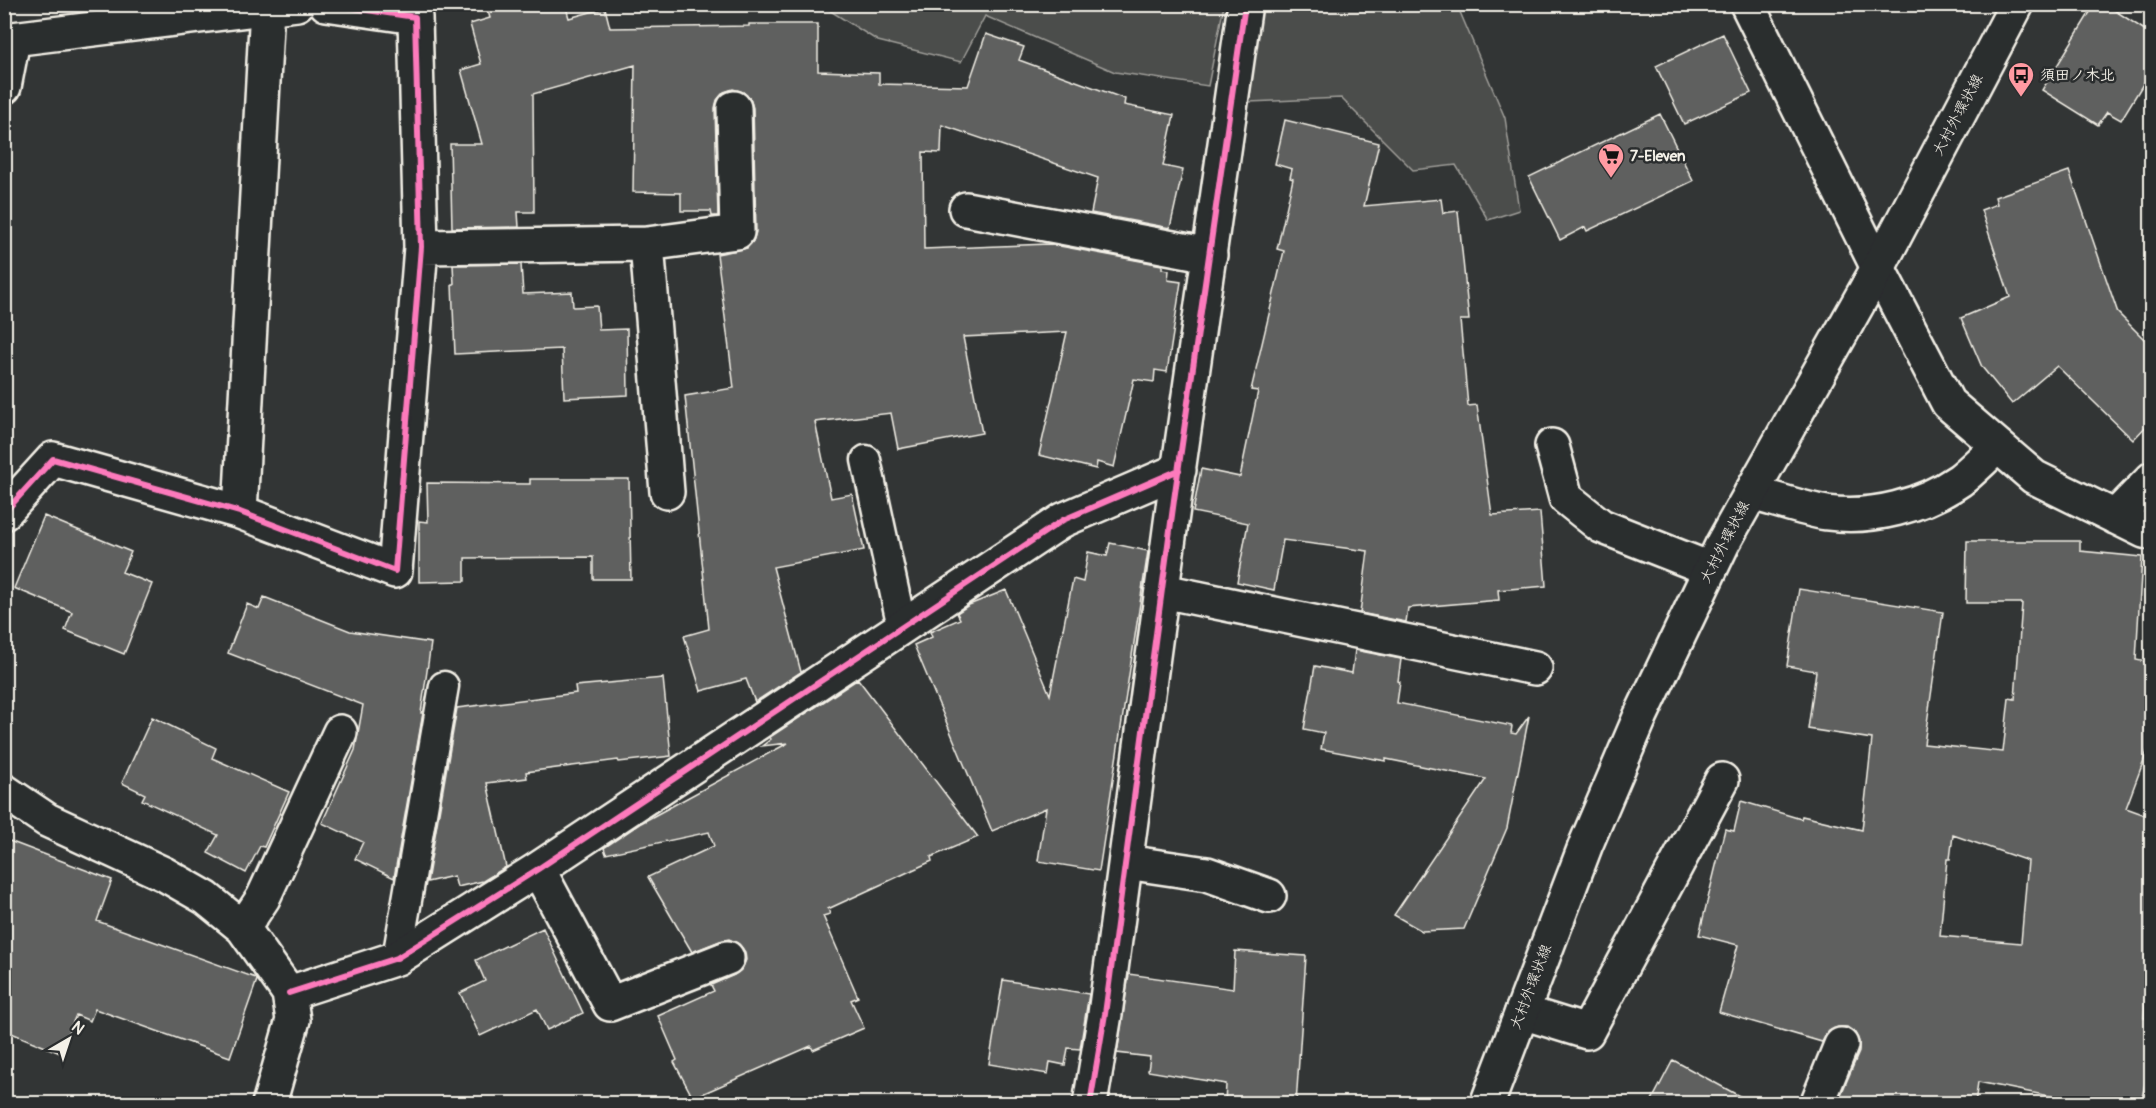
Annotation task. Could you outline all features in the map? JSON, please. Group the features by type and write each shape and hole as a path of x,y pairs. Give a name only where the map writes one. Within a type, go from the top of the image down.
{"street":[{"path":"4,513 53,459 240,512 395,571 421,247 416,17 326,4"},
{"path":"1090,1104 1105,1014 1245,4"},
{"path":"1747,4 1948,403 2034,477 2151,533"},
{"name":"大村外環状線","path":"1487,1104 1586,844 1627,747 1710,569 1878,268 2017,4"},
{"path":"4,87 9,40 192,11 282,6 240,512"},
{"path":"421,247 647,244 736,232 734,108"},
{"path":"966,209 1210,255"},
{"path":"647,244 667,492"},
{"path":"1552,446 1566,498 1601,526 1710,569"},
{"path":"1751,493 1827,513 1866,514 1900,509 1932,496 1960,480 1998,446"},
{"path":"289,993 397,958 538,869 1063,520 1179,470"},
{"path":"2115,517 2151,479"},
{"path":"1163,591 1535,668"},
{"path":"243,928 263,898 340,732"},
{"path":"1522,1012 1587,1032 1722,780"},
{"path":"4,790 46,820 165,874 206,898 243,928 289,993 293,1020 268,1104"},
{"path":"1126,862 1208,874 1269,896"},
{"path":"538,869 610,1004 727,958"},
{"path":"1817,1104 1841,1045"}],"lane":[{"path":"866,460 902,627"},
{"path":"397,958 444,686"}],"shaded area":[{"path":"821,5 1224,5 1208,86 1115,72 985,16 961,62 878,41"},
{"path":"1262,5 1457,5 1505,118 1519,210 1488,220 1456,165 1413,170 1341,98 1249,102"}],"building":[{"path":"486,4 565,4 569,18 605,8 610,28 818,24 818,71 879,73 879,84 968,86 986,34 1024,47 1019,60 1125,99 1124,105 1174,115 1163,166 1183,170 1170,228 1091,213 1098,178 942,125 941,153 923,152 924,249 1049,244 1162,265 1162,269 1169,270 1168,280 1181,282 1167,372 1155,370 1154,382 1134,379 1114,467 1097,462 1096,469 1039,455 1067,332 963,337 982,433 898,449 891,413 815,422 831,498 852,494 864,550 773,567 801,672 755,702 746,679 701,691 684,636 709,629 685,396 734,388 717,254 747,248 756,232 753,108 750,99 743,92 733,89 724,92 717,100 715,108 718,216 712,216 711,211 681,211 681,193 633,192 635,65 533,94 534,212 518,212 519,227 452,228 450,144 482,144 461,70 481,64 470,24 490,18"},
{"path":"2095,4 2105,4 2151,34 2151,71 2121,120 2107,112 2098,125 2042,90"},
{"path":"1723,34 1751,93 1684,124 1656,66"},
{"name":"7-Eleven","path":"1660,114 1693,181 1587,231 1585,227 1560,240 1529,177"},
{"path":"1285,120 1379,143 1364,206 1441,199 1443,213 1458,211 1469,320 1460,320 1468,406 1477,405 1492,515 1540,512 1546,586 1498,590 1499,600 1408,608 1406,622 1360,613 1368,551 1283,540 1274,590 1237,582 1248,523 1193,512 1201,469 1240,477 1258,391 1251,390 1284,251 1277,249 1293,179 1290,178 1292,169 1275,164"},
{"path":"2069,171 2118,313 2151,346 2151,421 2133,440 2057,366 2012,404 1982,367 1961,318 2010,297 1981,210 1997,204 1995,197"},
{"path":"521,264 523,294 572,292 573,307 597,306 599,330 627,329 628,395 564,398 562,349 455,354 453,265"},
{"path":"530,479 629,479 631,579 593,579 593,557 465,558 465,581 419,582 419,521 428,522 427,483 530,484"},
{"path":"44,516 131,552 122,572 152,584 124,654 65,630 72,612 14,588"},
{"path":"1967,541 2080,541 2080,551 2142,557 2136,660 2151,663 2151,741 2126,808 2151,817 2151,931 2144,1018 2151,1019 2151,1079 2146,1078 2141,1104 2058,1104 2059,1098 1978,1082 1975,1104 1837,1104 1859,1052 1859,1042 1855,1033 1847,1027 1838,1027 1829,1031 1822,1042 1719,1012 1738,945 1699,935 1725,829 1734,831 1741,801 1801,819 1802,816 1862,830 1872,739 1808,729 1816,671 1787,666 1799,589 1943,612 1924,744 2003,752 2009,698 2015,699 2022,603 1966,603","holes":["1953,835 2028,861 2021,943 1940,936 1947,859 1950,859"]},
{"path":"1110,543 1148,551 1099,871 1038,861 1046,808 992,831 914,645 932,637 930,632 960,619 957,613 969,605 1006,590 1050,695 1073,579 1083,582 1088,552 1107,556"},
{"path":"264,597 350,631 431,643 421,713 423,713 394,878 355,859 363,842 322,823 355,750 363,705 228,653 247,604 259,609"},
{"path":"1355,650 1401,659 1397,703 1512,726 1511,733 1516,734 1529,716 1507,828 1464,929 1422,931 1394,915 1486,779 1321,749 1324,733 1304,729 1315,666 1352,673"},
{"path":"663,678 671,756 619,762 618,760 526,772 527,778 487,783 506,867 483,881 457,887 454,876 427,882 457,708 576,693 575,686"},
{"path":"858,679 978,837 931,857 932,861 828,909 830,914 823,916 858,997 851,1000 864,1028 813,1050 811,1046 693,1098 674,1062 677,1060 658,1016 714,991 711,985 742,969 746,960 745,952 739,944 729,939 692,952 648,877 714,846 709,832 606,854 604,848 641,823 788,743 762,746 771,739 770,737"},
{"path":"152,717 216,748 212,758 289,792 264,847 260,846 246,873 208,853 218,835 142,800 145,794 122,783"},
{"path":"4,839 112,880 97,921 256,978 230,1057 95,1009 90,1021 76,1015 60,1053 4,1030"},
{"path":"543,928 583,1013 547,1030 537,1009 480,1036 460,993 485,981 476,960"},
{"path":"1235,951 1306,956 1296,1104 1225,1104 1226,1084 1148,1071 1150,1057 1117,1053 1129,974 1233,989"},
{"path":"1003,980 1089,994 1080,1049 1068,1048 1065,1065 1050,1062 1048,1074 989,1064"},
{"path":"1673,1060 1754,1104 1650,1104"}],"cycle path":[{"path":"4,513 53,459 240,512 395,571 421,247 415,17 326,4"},
{"path":"1090,1104 1105,1014 1174,500 1245,4"},
{"path":"289,993 397,958 538,869 1063,520 1179,470"}],"place":[{"name":"須田ノ木北","path":"2021,98"},
{"name":"7-Eleven","path":"1611,179"}]}
